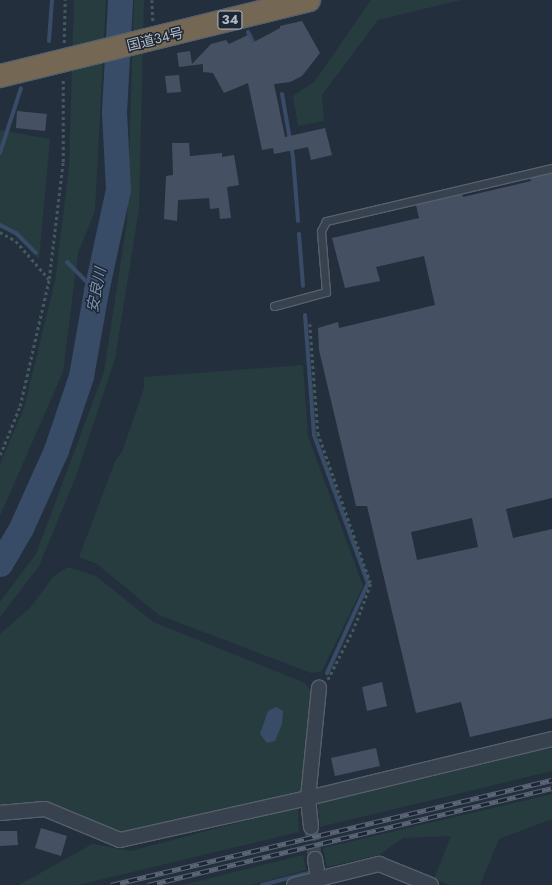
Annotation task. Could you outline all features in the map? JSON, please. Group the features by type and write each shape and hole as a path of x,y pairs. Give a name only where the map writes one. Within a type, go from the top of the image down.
{"highway":[{"name":"国道34号","path":"0,76 67,61 309,0"}],"street":[{"path":"311,827 308,798 319,688"},
{"path":"0,813 44,809 120,840 308,798 552,739"},
{"path":"315,859 318,879"},
{"path":"294,885 379,864 430,885"}],"lane":[{"path":"274,306 326,292 321,231 326,221 552,168"}],"path":[{"path":"0,455 20,406 49,279 64,162 67,61 65,0"},
{"path":"0,232 16,241 49,279"},
{"path":"310,324 318,433 371,584 354,629 330,678 319,688"}],"green space":[{"path":"74,0 106,0 95,211 78,253 63,372 0,516 0,464 24,408 55,281 69,167"},
{"path":"134,0 144,0 139,209 115,359 76,476 39,566 0,617 0,602 36,554 104,372 127,221"},
{"path":"371,0 461,0 378,20 322,95 324,121 298,126 293,96 315,81"},
{"path":"0,130 50,139 39,259 17,236 0,228"},
{"path":"303,365 308,436 363,586 322,671 311,673 159,615 97,564 79,557 116,459 122,452 144,388 144,377"},
{"path":"68,567 96,576 153,622 305,683 314,697 305,790 209,815 119,833 45,802 0,808 0,634 30,608 54,576"},
{"path":"552,747 552,771 320,827 318,802"},
{"path":"552,794 552,819 499,839 480,885 450,885 434,879 451,836 403,838 379,855 327,867 323,848"},
{"path":"298,807 299,832 78,885 19,885 92,844 131,851"},
{"path":"303,855 306,870 251,885 183,885"}],"water":[{"path":"276,707 283,711 282,724 275,741 267,743 260,734 268,711"}],"building":[{"path":"302,21 320,53 302,76 290,82 274,84 285,137 325,128 332,155 311,160 308,147 274,154 273,148 262,150 248,83 224,93 213,73 203,72 203,64 179,67 177,53 190,51 192,64 211,44 226,40 229,44 248,35 252,43 280,28 280,26"},
{"path":"179,75 181,92 167,93 165,76"},
{"path":"17,111 47,114 45,131 16,128"},
{"path":"172,143 189,143 190,156 222,153 222,157 234,155 239,185 227,187 231,218 220,219 219,208 210,209 209,198 178,200 177,221 164,219 166,176 173,175"},
{"path":"552,173 552,498 506,509 513,538 552,529 552,718 470,737 461,702 416,713 367,506 356,506 319,350 318,328 338,322 339,328 435,305 424,256 376,267 380,281 345,288 332,238 419,218 416,205 462,194 463,197 531,181 530,178","holes":["472,518 478,547 417,560 411,532"]},
{"path":"382,682 387,706 367,711 362,687"},
{"path":"376,748 380,766 335,776 331,758"},
{"path":"41,828 67,836 61,856 35,848"},
{"path":"0,831 17,831 18,845 0,846"}],"waterway":[{"path":"49,41 52,0"},
{"name":"安良川","path":"0,564 21,528 56,450 81,376 96,291 118,189 114,112 120,0"},
{"path":"248,32 255,46"},
{"path":"0,153 21,88"},
{"path":"282,94 293,157 298,221"},
{"path":"0,225 16,233 36,253"},
{"path":"299,234 303,286"},
{"path":"67,262 96,291"},
{"path":"305,315 314,435 368,583 327,673"},
{"path":"262,885 312,872 312,869"}],"tunnel":[{"path":"311,827 315,859"}],"railway":[{"path":"111,885 552,780"},
{"path":"148,885 552,788"}]}
